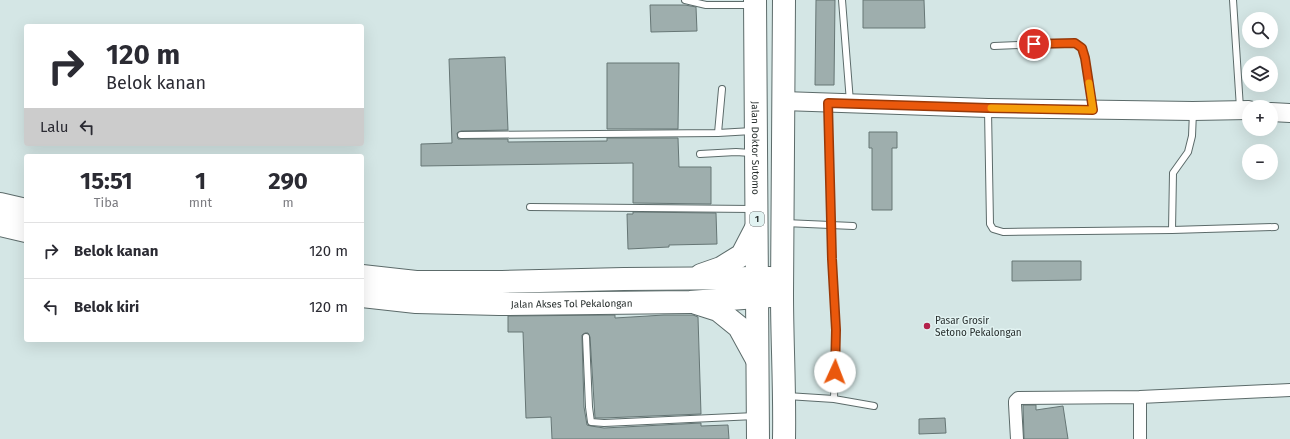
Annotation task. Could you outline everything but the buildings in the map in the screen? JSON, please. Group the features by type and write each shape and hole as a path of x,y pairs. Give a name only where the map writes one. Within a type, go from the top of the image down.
{"highway":[{"path":"784,0 782,223 785,396 784,439"},
{"name":"Jalan Doktor Sutomo","path":"750,2 757,154 756,217 759,415 758,439"},
{"path":"0,204 24,210"},
{"path":"691,279 721,268 742,254 756,217"},
{"path":"0,225 24,231"},
{"name":"Jalan Akses Tol Pekalongan","path":"364,276 416,282 691,279 757,287 782,286"},
{"name":"Jalan Akses Tol Pekalongan","path":"364,296 416,302 492,304 690,302 757,287"},
{"path":"690,302 718,310 739,327 757,361"}],"street":[{"path":"783,101 988,108 1194,111 1242,110"},
{"path":"1278,112 1290,113"},
{"path":"1017,439 1015,400 1018,398 1140,398 1290,390"},
{"path":"1140,398 1140,439"}],"lane":[{"path":"685,0 706,5 750,2"},
{"path":"842,0 850,103"},
{"path":"1233,0 1244,100"},
{"path":"994,46 1075,43 1082,48 1085,58 1093,110"},
{"path":"718,133 722,89"},
{"path":"828,103 831,225 836,330 834,399"},
{"path":"988,108 990,224 993,229 1003,232 1275,228"},
{"path":"1172,230 1173,173 1188,152 1192,136 1194,111"},
{"path":"461,135 718,133 756,131"},
{"path":"700,154 736,152 757,154"},
{"path":"530,207 756,217"},
{"path":"782,223 853,226"},
{"path":"586,337 589,407 592,422 612,423 759,415"},
{"path":"785,396 834,399 874,406"}],"slow traffic":[{"path":"991,108 1093,110 1089,83"}],"place":[{"name":"Pasar Grosir Setono Pekalongan","path":"927,326"}],"route":[{"path":"835,372 836,330 832,259 828,103 1093,110 1085,58 1082,48 1075,43 1034,44"}]}
